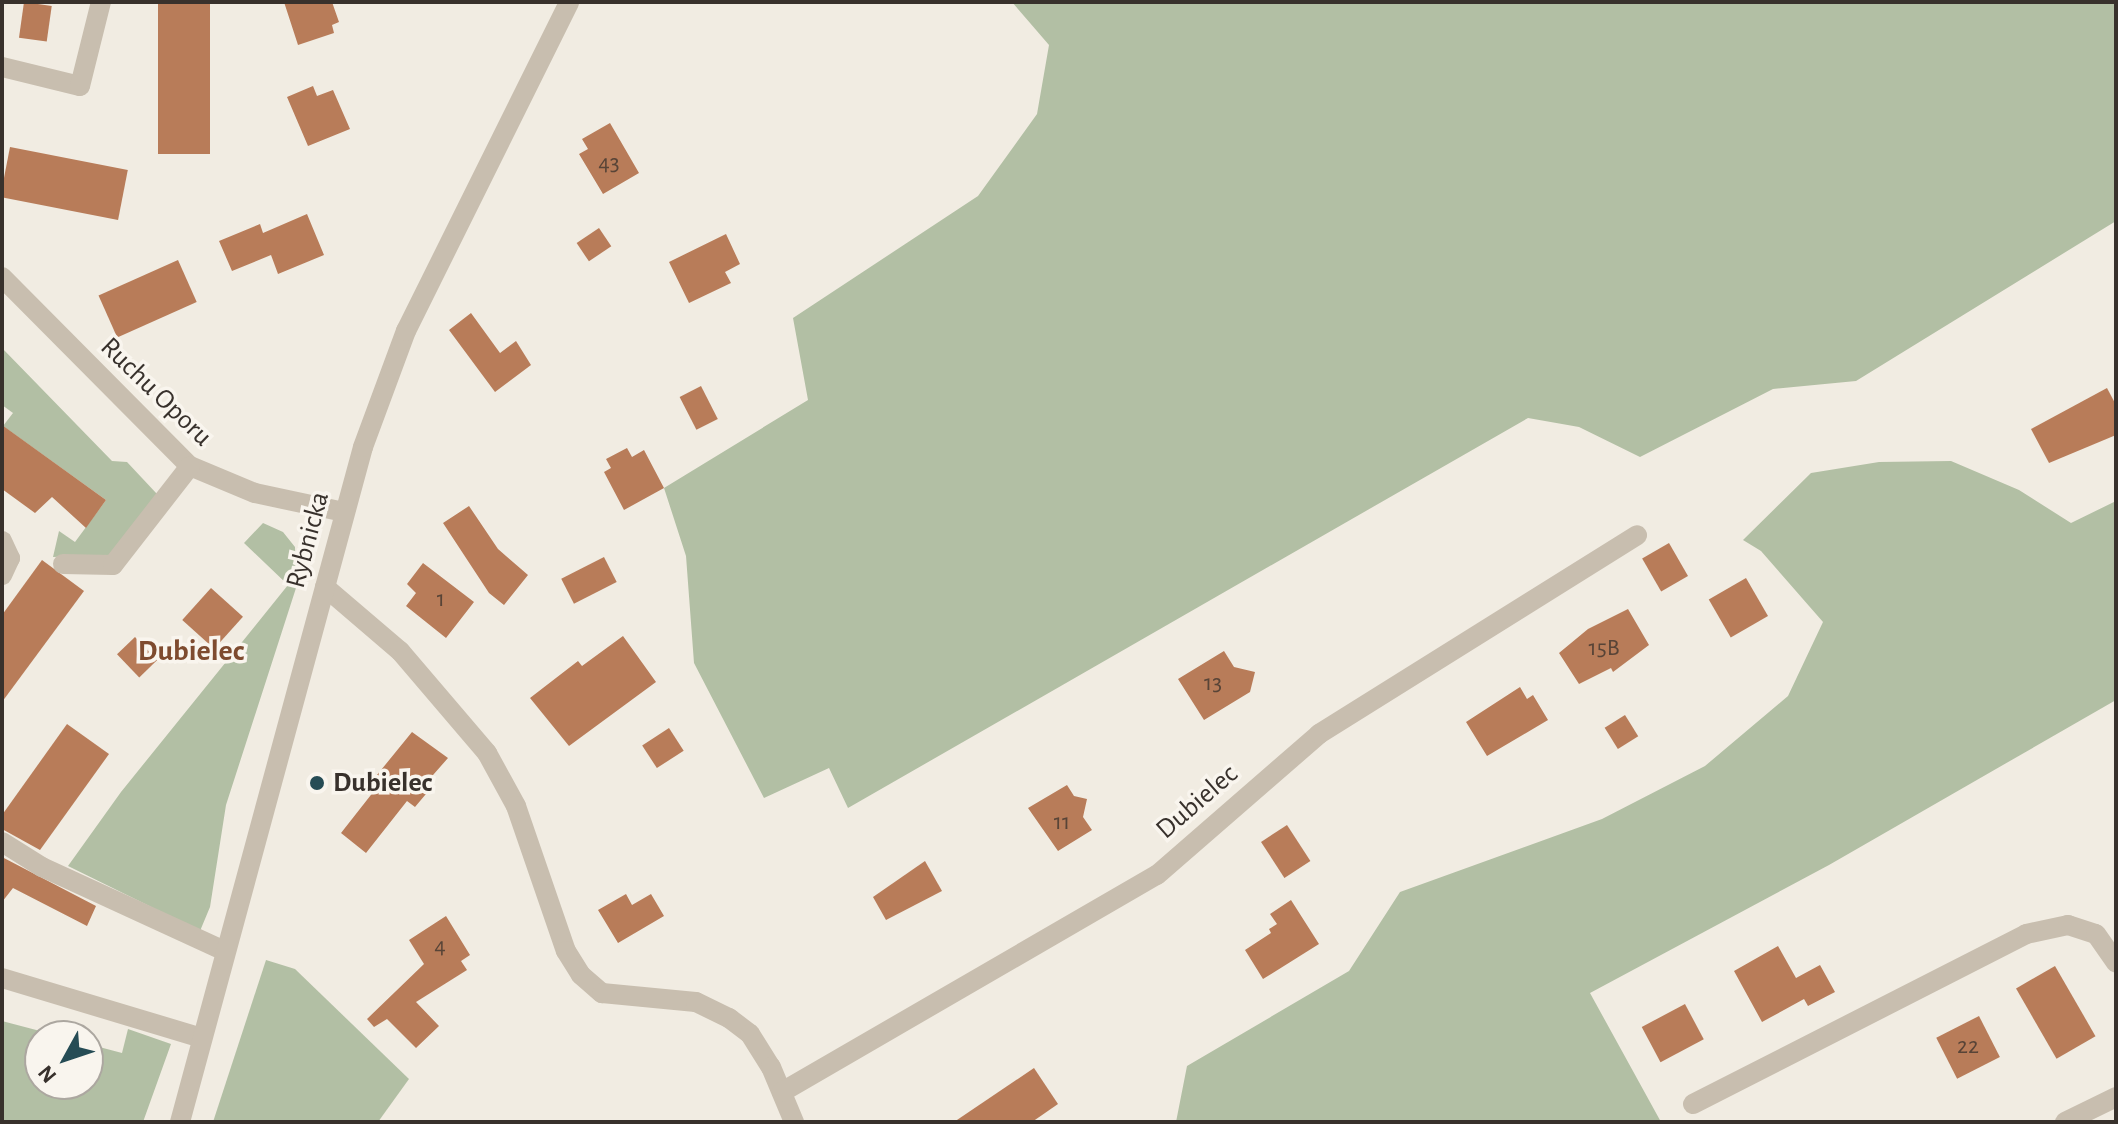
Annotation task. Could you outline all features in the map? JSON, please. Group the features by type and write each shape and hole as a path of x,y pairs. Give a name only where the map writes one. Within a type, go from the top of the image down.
{"street":[{"path":"2,67 80,86 101,2"},
{"name":"Rybnicka","path":"180,1122 344,512 406,331 569,2"},
{"name":"Ruchu Oporu","path":"2,277 190,466 255,493 344,512"},
{"path":"63,564 113,565 190,466"},
{"name":"Dubielec","path":"782,1092 1157,875 1319,734 1637,535"},
{"path":"325,587 400,651 487,753 516,806 566,951 581,975 602,993 696,1002 729,1018 750,1034 782,1092 794,1122"},
{"path":"2,842 42,867 225,951"},
{"path":"1693,1104 2026,934 2068,925 2096,934 2116,963"},
{"path":"2,978 202,1038"},
{"path":"2065,1122 2116,1097"}],"green space":[{"path":"1012,2 2116,2 2116,221 1856,381 1773,389 1640,457 1579,427 1528,418 848,808 829,768 764,798 694,663 686,556 664,488 808,400 793,318 978,196 1037,114 1049,45"},
{"path":"2,348 112,461 127,462 157,494 111,555 53,557 59,531 75,542 106,500 3,426 13,413 2,405"},
{"path":"1951,461 2019,490 2071,523 2116,501 2116,700 1829,865 1590,993 1661,1122 1176,1122 1187,1066 1349,971 1400,892 1602,819 1705,766 1788,696 1823,622 1761,551 1743,540 1811,473 1879,462"},
{"path":"263,523 283,532 295,547 296,588 226,805 210,907 200,931 68,866 121,792 288,585 244,543"},
{"path":"266,960 295,969 409,1079 378,1122 213,1122"},
{"path":"2,1021 24,1027 24,1100 104,1100 104,1048 122,1053 128,1029 171,1044 143,1122 2,1122"}],"building":[{"path":"24,2 52,6 47,42 19,38"},
{"path":"158,2 210,2 210,154 158,154"},
{"path":"284,2 332,2 339,22 332,25 334,33 298,45"},
{"path":"313,86 317,96 333,90 350,129 308,146 287,97"},
{"path":"610,123 639,173 603,194 579,154 588,149 582,139"},
{"path":"10,147 128,170 118,220 2,197"},
{"path":"307,214 324,255 278,274 271,255 232,271 219,241 260,224 263,233"},
{"path":"599,228 611,246 589,261 577,243"},
{"path":"726,234 740,264 725,272 731,283 689,303 669,262"},
{"path":"178,260 197,302 117,337 99,295"},
{"path":"471,313 500,353 516,341 531,365 495,392 449,330"},
{"path":"701,386 718,419 696,430 680,397"},
{"path":"2107,388 2116,405 2116,435 2049,463 2031,429"},
{"path":"2,425 106,500 86,528 52,497 35,513 2,489"},
{"path":"627,448 632,457 644,450 664,488 624,510 604,472 611,468 606,459"},
{"path":"469,506 498,549 528,575 504,605 489,593 443,523"},
{"path":"1669,543 1688,576 1661,591 1642,558"},
{"path":"604,557 617,582 574,604 561,579"},
{"path":"42,560 84,591 2,702 2,615"},
{"path":"423,563 474,602 446,638 406,606 416,593 407,584"},
{"path":"1746,578 1768,616 1731,638 1709,600"},
{"path":"211,588 243,617 214,649 182,620"},
{"path":"1628,609 1649,645 1613,672 1611,668 1579,684 1559,653 1588,629"},
{"path":"623,636 656,682 569,746 530,698 578,661 582,666"},
{"path":"135,637 157,660 139,677 117,654"},
{"path":"1224,651 1234,667 1255,672 1250,692 1204,720 1178,679"},
{"path":"1520,687 1527,699 1533,695 1548,720 1487,756 1466,722"},
{"path":"1625,715 1638,736 1618,749 1605,728"},
{"path":"67,724 109,754 40,850 2,829 2,815"},
{"path":"669,728 684,751 657,768 642,745"},
{"path":"412,732 448,758 426,783 431,788 415,807 407,801 366,853 341,833 374,791 368,786"},
{"path":"1067,785 1074,796 1087,799 1083,817 1092,830 1058,851 1028,808"},
{"path":"1287,825 1310,861 1284,878 1261,842"},
{"path":"2,857 96,906 87,926 13,888 2,902"},
{"path":"925,861 942,891 886,920 873,897"},
{"path":"626,894 632,905 651,894 664,916 618,943 598,910"},
{"path":"1291,900 1319,944 1263,979 1245,950 1271,933 1269,929 1277,924 1270,914"},
{"path":"446,916 470,955 461,961 467,970 416,1002 439,1026 416,1048 387,1019 374,1027 367,1019 424,964 409,940"},
{"path":"1778,946 1796,978 1820,965 1835,992 1808,1006 1804,999 1762,1022 1734,971"},
{"path":"2055,966 2096,1036 2057,1059 2016,988"},
{"path":"1685,1004 1704,1039 1661,1062 1642,1027"},
{"path":"1979,1016 2000,1057 1957,1079 1936,1038"},
{"path":"1034,1068 1058,1104 1032,1122 954,1122"}],"place":[{"name":"Dubielec","path":"317,783"}],"district":[{"name":"Dubielec","path":"191,651"}]}
